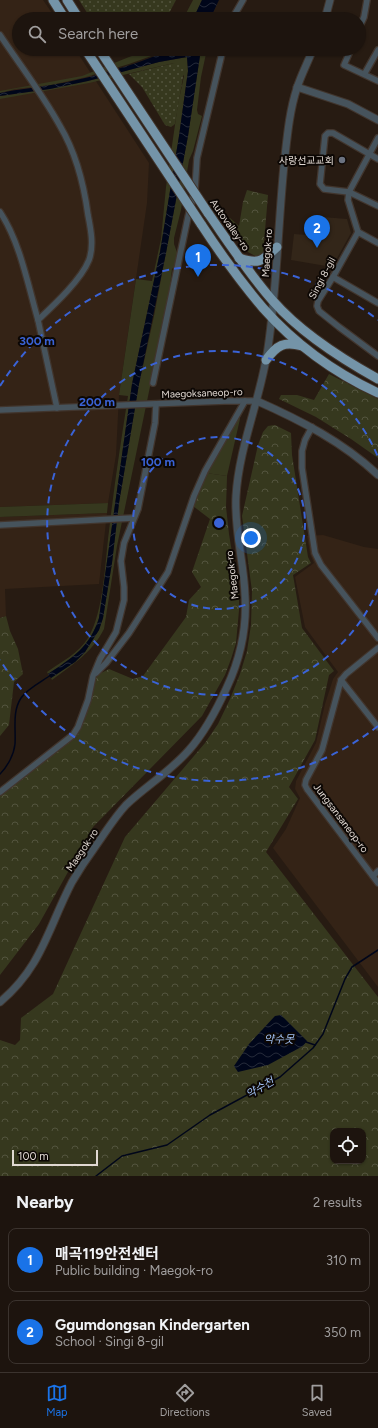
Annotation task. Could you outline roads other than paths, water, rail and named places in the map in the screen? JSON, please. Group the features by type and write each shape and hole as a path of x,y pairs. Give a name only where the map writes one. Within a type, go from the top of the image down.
{"highway":[{"path":"53,0 61,12"},
{"path":"67,0 75,12"},
{"path":"90,56 201,224 249,291 272,317 304,346 348,377 378,393"},
{"name":"Autovalley-ro","path":"104,56 239,258 274,302 307,333 335,353 378,379"},
{"path":"239,258 257,262 264,260 277,247"},
{"path":"266,360 272,351 287,343 304,346"}],"street":[{"path":"236,12 243,0"},
{"path":"327,12 330,0"},
{"path":"365,12 367,0"},
{"path":"0,35 12,53"},
{"path":"365,74 378,50"},
{"path":"14,56 61,126 72,150 83,184 91,234 91,251 82,272 65,293 38,320"},
{"path":"153,383 195,190 197,158 221,56"},
{"name":"Maegok-ro","path":"0,1002 16,988 35,962 43,948 73,881 112,823 125,807 184,756 191,748 208,722 227,687 240,650 246,594 236,525 237,485 266,360 274,302 277,247 287,138 291,113 297,87 310,56"},
{"path":"348,56 344,65 378,81"},
{"path":"297,87 348,104 378,120"},
{"path":"378,159 333,133 328,133 325,136 320,184 324,189 349,192 378,206"},
{"path":"378,138 349,192 348,200 358,232 378,243"},
{"path":"0,212 20,255 38,320 57,408 0,410"},
{"name":"Singi 8-gil","path":"358,232 318,301 317,306 319,311 378,356"},
{"path":"333,277 378,303"},
{"path":"93,676 106,663 129,632 168,572 194,496 205,471 245,401"},
{"path":"257,401 312,427 351,452 378,475"},
{"name":"Maegoksaneop-ro","path":"57,408 257,401"},
{"path":"0,792 73,735 88,700 93,676 100,659 116,632 124,600 121,561 124,543 131,518 138,509 153,431 156,404"},
{"path":"312,427 305,440 302,451 302,468 316,553 321,565 378,638"},
{"path":"0,524 131,518"},
{"path":"378,648 346,674 341,680 378,727"},
{"name":"Jungsansaneop-ro","path":"341,680 323,746 305,785 378,882"},
{"path":"373,876 378,871"}],"water":[{"path":"202,0 219,0 213,12 196,12"},
{"path":"156,56 200,56 188,136 139,384 119,503 112,563 103,618 99,630 85,652 75,662 51,678 48,674 65,663 79,651 91,637 99,618 132,384 160,252 179,136 188,71 187,57 159,62 88,81 50,89 0,96 0,93 65,82 96,75"},
{"name":"약수못","path":"281,1015 307,1041 303,1046 268,1065 238,1072 234,1066 249,1044 275,1016"}],"waterway":[{"path":"0,774 12,756 15,744 15,714 18,703 27,691 51,675"},
{"name":"약수천","path":"96,1176 122,1156 167,1145 210,1115 280,1077 313,1048 323,1034 345,979 352,967 378,950"},
{"path":"306,1042 315,1045"}],"place":[{"name":"사랑선교교회","path":"342,160"},
{"name":"Ggumdongsan Kindergarten","path":"317,248"},
{"name":"매곡119안전센터","path":"198,277"}]}
